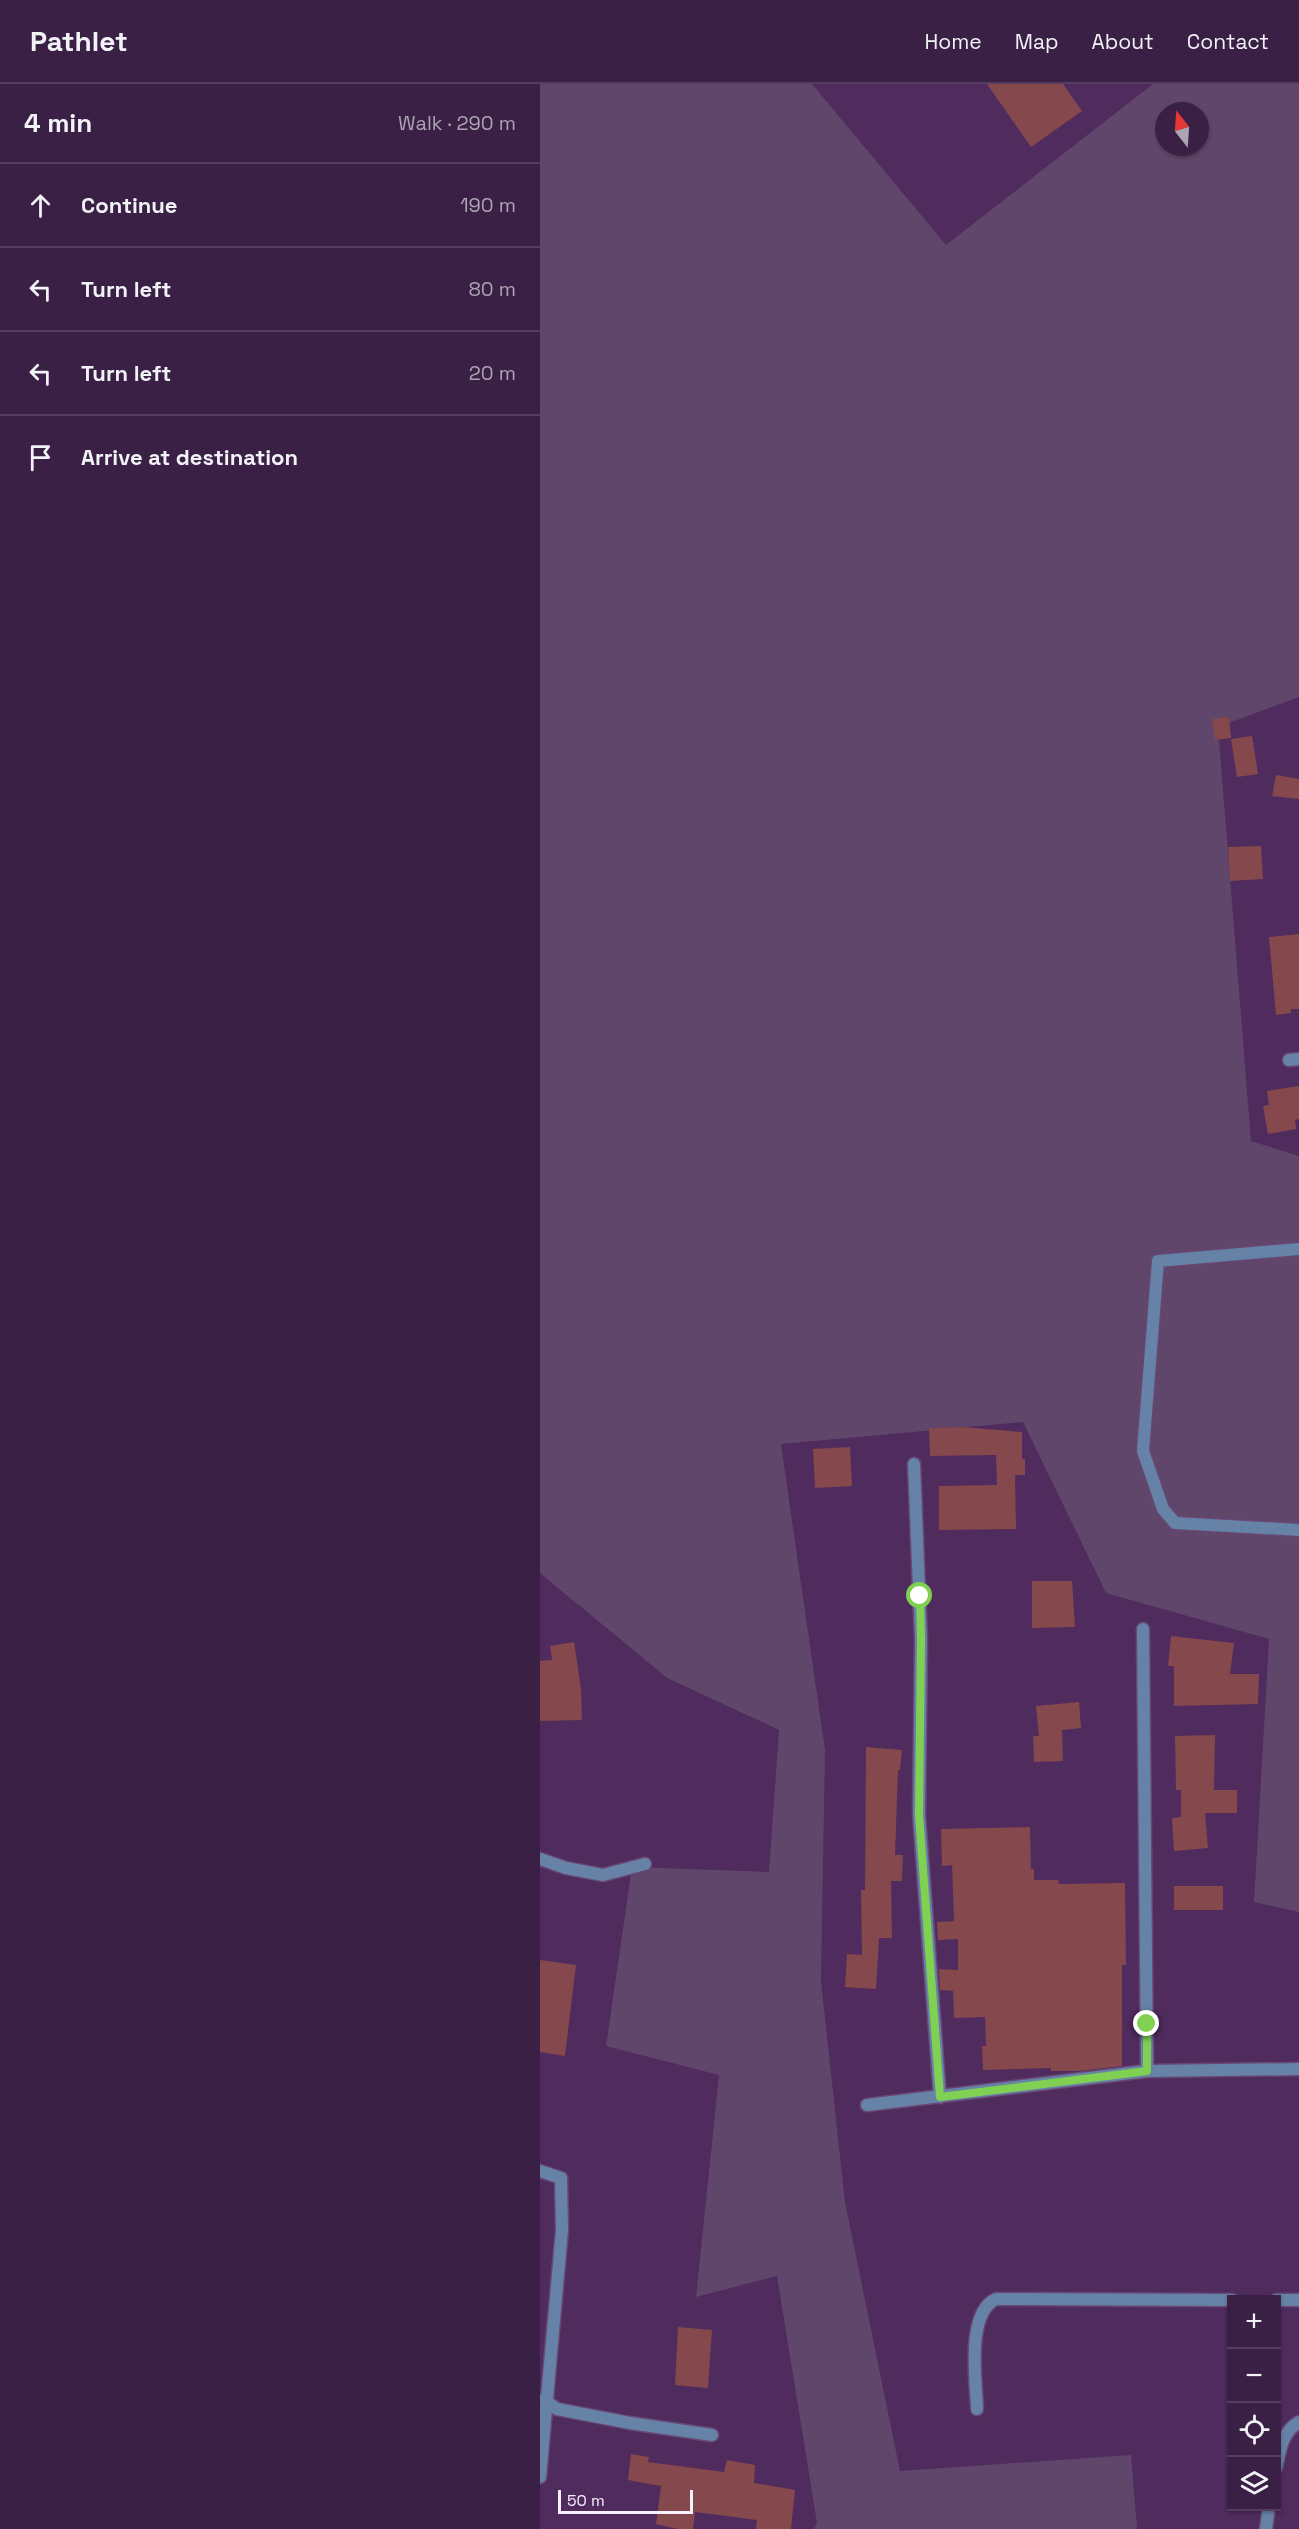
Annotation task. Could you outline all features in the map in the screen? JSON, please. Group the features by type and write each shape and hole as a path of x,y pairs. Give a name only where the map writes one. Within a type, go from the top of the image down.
{"street":[{"path":"1299,1249 1158,1262 1143,1451 1163,1509 1174,1523 1299,1530"},
{"path":"914,1464 921,1639 919,1815 940,2097"},
{"path":"1143,1629 1147,2071"},
{"path":"540,1859 566,1868 603,1875 645,1864"},
{"path":"867,2105 1147,2071 1299,2069"},
{"path":"540,2171 561,2178 561,2230 544,2400 540,2476"},
{"path":"977,2409 975,2360 978,2320 986,2304 996,2299 1227,2300"},
{"path":"1281,2300 1299,2300"},
{"path":"544,2400 556,2409 712,2435"},
{"path":"1278,2457 1289,2427 1299,2422"},
{"path":"1266,2529 1268,2511"}],"shaded area":[{"path":"540,84 812,84 946,245 1153,84 1299,84 1299,697 1218,727 1251,1141 1299,1156 1299,1912 1254,1902 1269,1639 1106,1593 1023,1422 781,1444 825,1750 821,1981 845,2202 900,2471 1131,2455 1137,2529 814,2529 817,2523 777,2276 696,2297 719,2075 606,2046 632,1867 769,1872 779,1730 667,1678 540,1573"}],"building":[{"path":"987,84 1063,84 1082,111 1031,147"},
{"path":"1229,717 1231,738 1215,740 1212,719"},
{"path":"1252,736 1258,774 1237,777 1231,739"},
{"path":"1276,775 1299,779 1299,799 1272,796"},
{"path":"1261,846 1263,879 1230,881 1228,847"},
{"path":"1299,934 1299,1009 1291,1009 1291,1013 1276,1015 1269,937"},
{"path":"1299,1086 1299,1119 1295,1120 1296,1129 1268,1134 1263,1106 1269,1105 1267,1091"},
{"path":"963,1427 1022,1432 1022,1459 1025,1459 1025,1475 1015,1475 1016,1529 939,1530 939,1486 997,1485 996,1455 930,1456 929,1428"},
{"path":"850,1447 852,1486 815,1488 813,1449"},
{"path":"1032,1581 1072,1581 1075,1627 1032,1628"},
{"path":"1171,1636 1234,1643 1230,1674 1259,1674 1258,1704 1174,1706 1174,1666 1168,1666"},
{"path":"574,1642 581,1689 582,1720 540,1721 540,1661 552,1660 550,1646"},
{"path":"1079,1702 1081,1728 1062,1730 1063,1761 1034,1762 1033,1736 1039,1736 1036,1706"},
{"path":"1215,1735 1214,1790 1237,1790 1237,1813 1205,1813 1208,1848 1174,1851 1172,1818 1181,1817 1181,1790 1176,1790 1175,1736"},
{"path":"866,1747 902,1750 900,1770 898,1770 895,1855 903,1855 902,1881 891,1881 892,1938 879,1938 876,1989 845,1987 847,1954 862,1955 861,1890 865,1890"},
{"path":"1030,1827 1031,1869 1034,1869 1034,1880 1058,1880 1059,1884 1125,1883 1126,1965 1122,1965 1122,2066 1079,2071 1051,2071 1051,2068 983,2070 982,2046 986,2046 985,2017 954,2018 953,1991 940,1990 939,1969 958,1970 958,1939 938,1940 937,1922 954,1921 952,1865 942,1866 941,1829"},
{"path":"1174,1886 1223,1886 1223,1910 1174,1910"},
{"path":"540,1960 576,1965 565,2056 540,2052"},
{"path":"678,2327 712,2330 708,2388 675,2385"},
{"path":"631,2454 649,2457 648,2462 724,2472 727,2460 755,2465 754,2483 795,2490 791,2529 756,2529 757,2520 695,2512 693,2529 678,2529 656,2524 661,2486 628,2480"}],"route":[{"path":"920,1596 919,1815 940,2097 1147,2071 1147,2024"}]}
